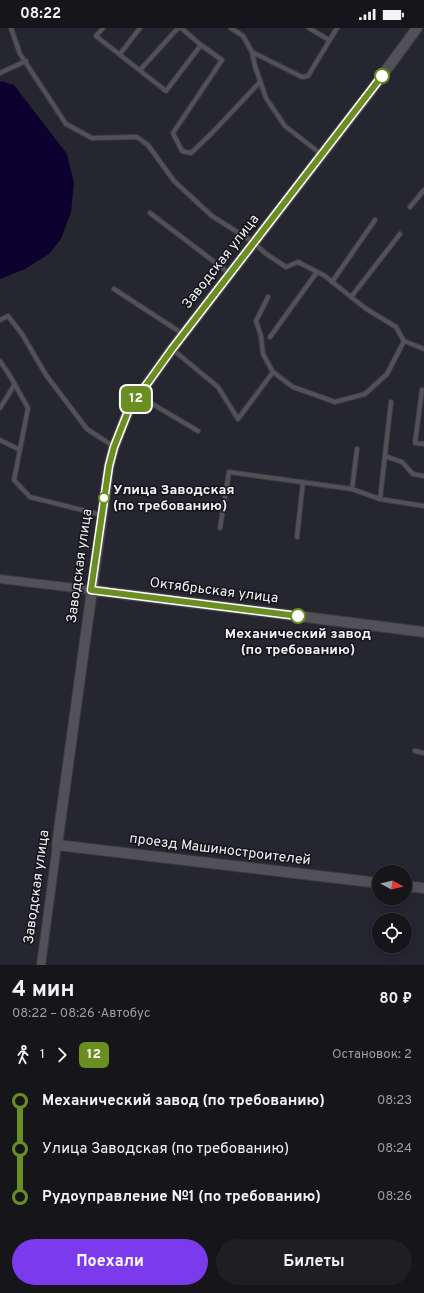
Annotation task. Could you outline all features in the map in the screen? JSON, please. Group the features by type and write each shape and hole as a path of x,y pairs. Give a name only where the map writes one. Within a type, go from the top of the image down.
{"street":[{"name":"Заводская улица","path":"41,965 109,466 114,447 129,409 183,334 417,28"},
{"name":"Октябрьская улица","path":"0,579 424,632"},
{"name":"проезд Машиностроителей","path":"57,845 372,882"},
{"path":"412,887 424,888"}],"lane":[{"path":"11,28 20,54 66,124 92,138 138,136 148,145 174,181 212,216 253,242 265,253 286,267 298,262 317,272 365,308 396,327 404,341 424,349"},
{"path":"103,28 96,36 166,91 202,46"},
{"path":"120,54 140,28"},
{"path":"140,70 179,28 222,60 173,133 182,151 191,153 260,82"},
{"path":"231,28 243,36 252,52 255,66 266,98 285,126 322,154"},
{"path":"309,28 329,40"},
{"path":"252,52 302,76 308,76 336,28"},
{"path":"0,73 26,61"},
{"path":"410,207 424,190"},
{"path":"150,213 229,274"},
{"path":"332,282 375,220"},
{"path":"351,297 400,234"},
{"path":"270,337 317,272"},
{"path":"114,289 183,334"},
{"path":"268,297 256,321 261,336 263,354 273,372 293,388 335,402 365,394 387,374 404,341"},
{"path":"0,320 8,316 22,334 46,375 87,429 114,447"},
{"path":"172,349 218,387 238,419 273,372"},
{"path":"0,361 28,408 14,480 30,497 102,515"},
{"path":"0,408 14,384"},
{"path":"424,391 422,390 415,443 424,444"},
{"path":"139,396 198,431"},
{"path":"380,499 391,402"},
{"path":"419,415 424,416"},
{"path":"0,440 20,450"},
{"path":"352,489 357,449"},
{"path":"385,456 402,462 413,474 424,476"},
{"path":"220,528 229,472 352,489 380,499 424,506"},
{"path":"297,537 303,482"},
{"path":"416,751 424,753"}],"shaded area":[{"path":"0,28 424,28 424,965 0,965"},
{"path":"2,81 14,85 67,154 74,183 71,212 61,239 49,254 25,269 0,279 0,82"}],"bus line":[{"name":"12","path":"298,616 91,590 109,466 114,447 129,409 238,261 382,76"}],"place":[{"name":"Улица Заводская (по требованию)","path":"104,498"},
{"name":"Механический завод (по требованию)","path":"298,616"}]}
